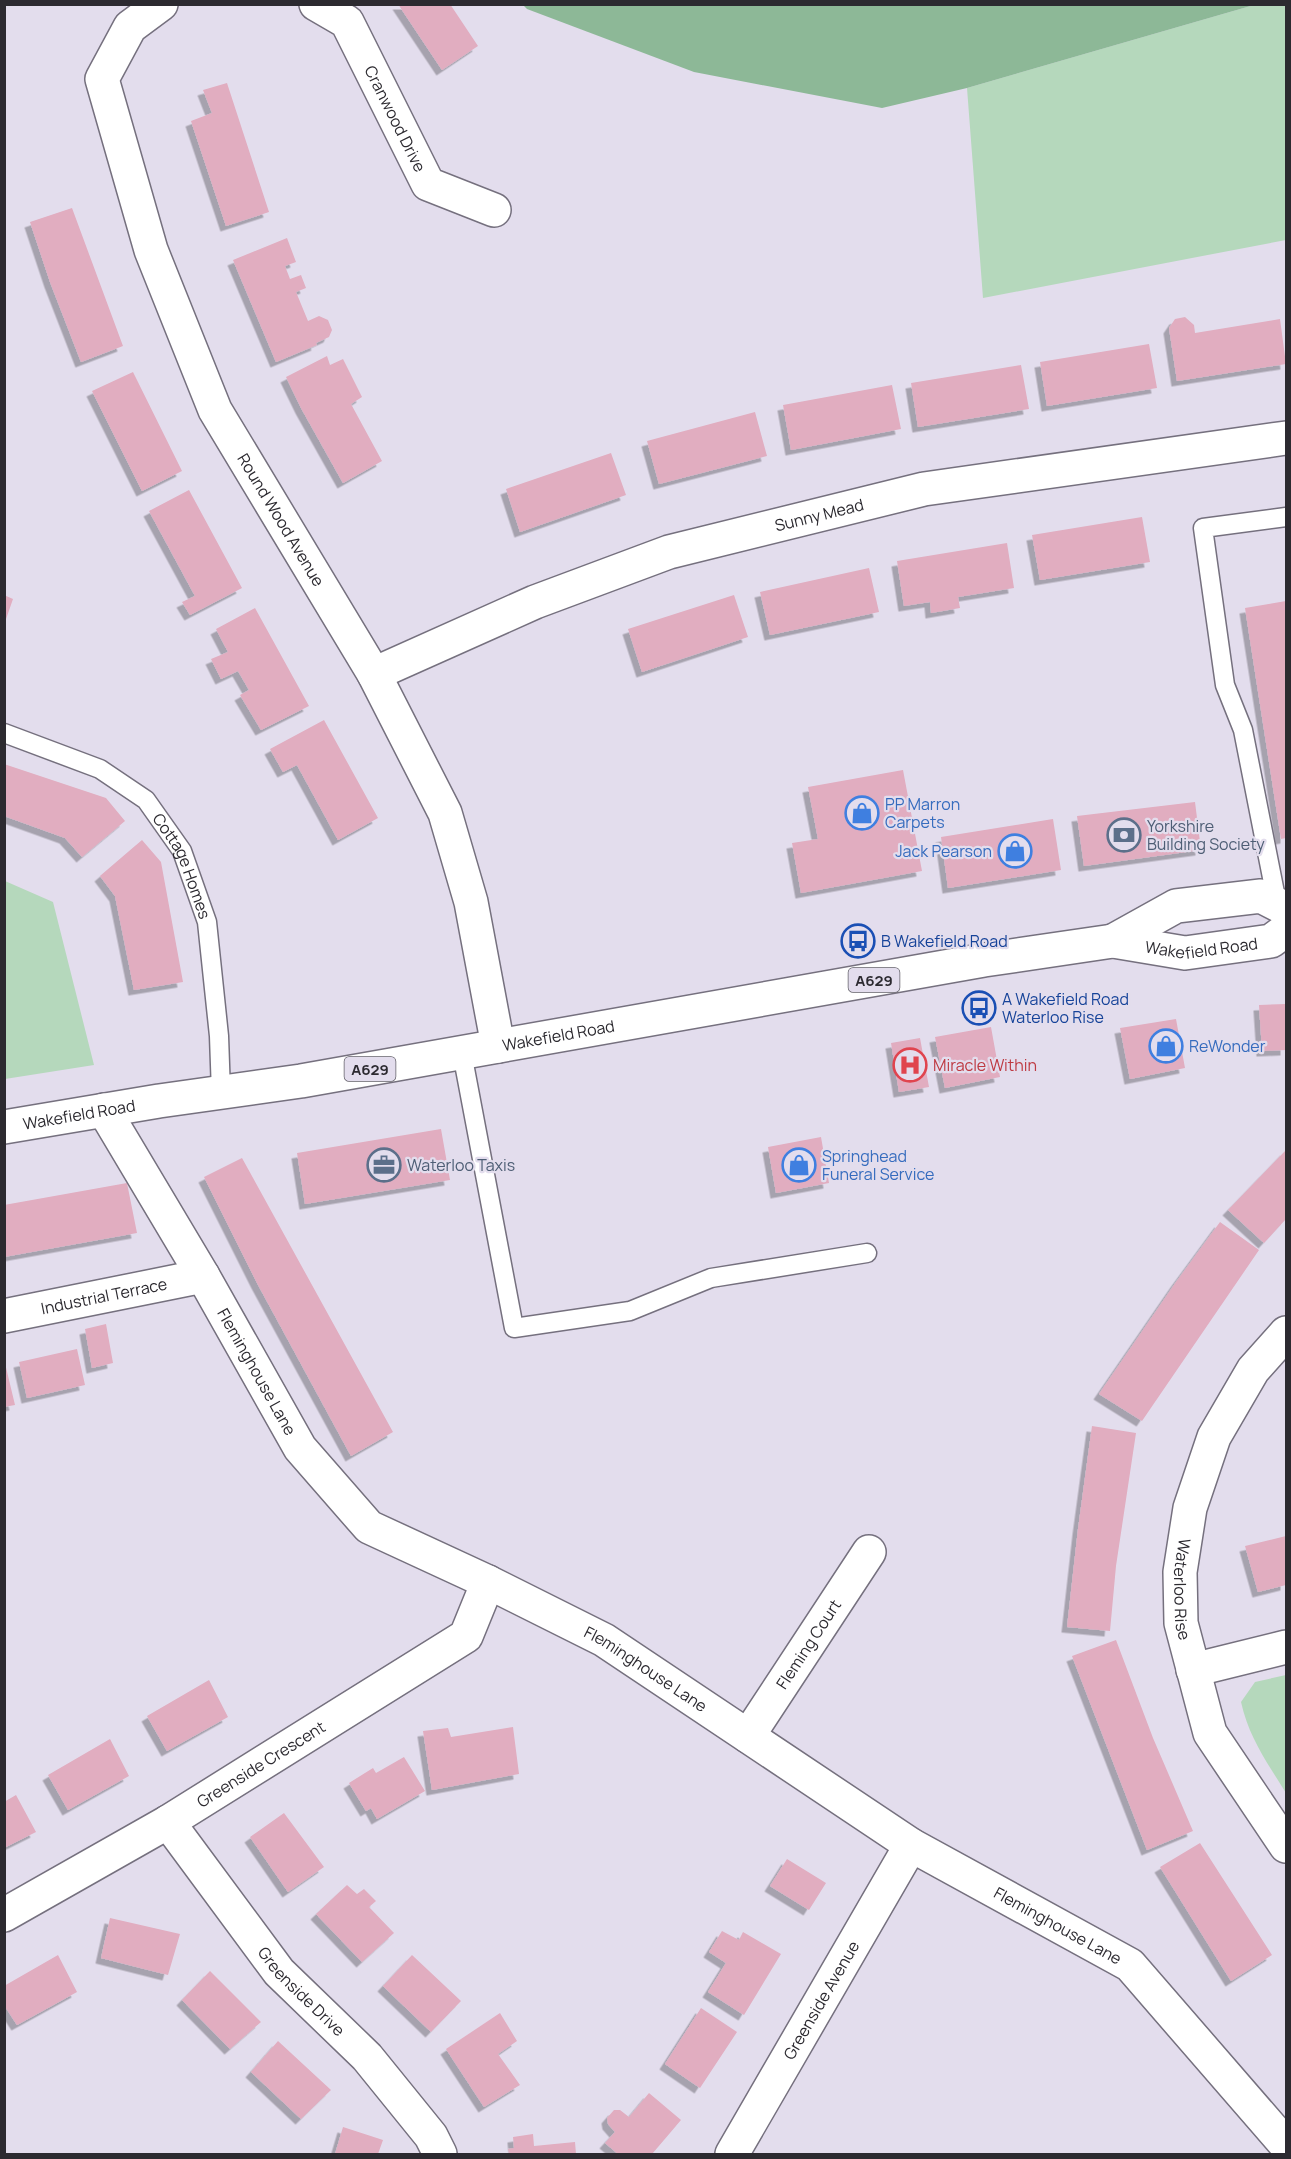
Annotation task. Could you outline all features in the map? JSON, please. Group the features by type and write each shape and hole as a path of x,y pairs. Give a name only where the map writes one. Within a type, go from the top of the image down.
{"main road":[{"name":"Round Wood Avenue","path":"161,4 130,27 102,79 151,250 215,410 375,674 445,813 471,902 498,1046"},
{"name":"Cranwood Drive","path":"316,4 347,22 428,184 494,210"},
{"name":"Sunny Mead","path":"375,674 535,602 669,552 924,489 1287,438"},
{"name":"Wakefield Road","path":"4,1127 462,1053 972,962 1113,941 1185,953 1271,941 1283,919 1262,896 1176,906 1113,941"},
{"name":"Fleminghouse Lane","path":"104,1110 203,1276 300,1448 369,1527 488,1582 604,1640 911,1845 1130,1965 1287,2145"},
{"name":"Industrial Terrace","path":"4,1316 203,1276"},
{"name":"Waterloo Rise","path":"1287,1333 1253,1370 1214,1437 1190,1508 1180,1572 1181,1623 1210,1733 1287,1846"},
{"name":"Fleming Court","path":"748,1736 869,1552"},
{"name":"Greenside Crescent","path":"4,1915 168,1822 466,1636 488,1582"},
{"path":"1193,1670 1287,1647"},
{"name":"Greenside Drive","path":"168,1822 279,1972 367,2057 431,2136 440,2154"},
{"name":"Greenside Avenue","path":"732,2154 911,1845"}],"lane":[{"path":"1283,919 1243,730 1225,685 1203,528 1287,517"},
{"name":"Cottage Homes","path":"4,733 100,769 146,800 182,851 207,922 219,1036 221,1093"},
{"path":"462,1053 514,1328 630,1311 711,1278 867,1253"}],"green space":[{"path":"523,5 1254,5 967,88 882,108 694,72 527,9"},
{"path":"1254,5 1286,5 1286,240 983,298 967,88"},
{"path":"5,881 53,902 94,1065 5,1079"},
{"path":"1286,1675 1286,1793 1254,1738 1241,1702 1255,1682"}],"building":[{"path":"398,4 450,4 478,46 442,70"},
{"path":"227,83 269,212 226,226 191,121 212,113 203,90"},
{"path":"72,208 123,346 81,362 30,222"},
{"path":"287,238 296,262 285,266 290,279 301,275 306,288 296,292 308,321 319,316 328,320 332,330 329,337 316,343 317,345 276,362 233,260"},
{"path":"1185,317 1194,325 1195,333 1280,319 1286,364 1177,381 1169,328 1175,319"},
{"path":"1149,344 1157,388 1047,406 1040,362"},
{"path":"327,356 330,365 343,359 362,397 351,404 382,461 343,483 286,377"},
{"path":"1021,365 1029,409 918,427 911,383"},
{"path":"133,372 182,471 142,491 92,391"},
{"path":"892,385 901,429 791,450 783,405"},
{"path":"755,412 767,456 659,484 647,441"},
{"path":"611,453 626,495 520,532 506,489"},
{"path":"189,490 242,588 190,615 182,602 195,596 149,511"},
{"path":"1142,517 1150,562 1040,580 1032,535"},
{"path":"1007,543 1014,588 958,597 960,608 931,613 930,602 904,606 897,561"},
{"path":"869,568 879,612 770,635 760,592"},
{"path":"4,595 13,599 5,622 4,622"},
{"path":"734,595 748,637 642,672 628,629"},
{"path":"1286,601 1286,838 1281,839 1245,608"},
{"path":"255,608 309,706 261,730 240,695 249,690 238,671 221,679 211,659 228,652 216,629"},
{"path":"324,720 378,818 338,840 297,765 283,772 270,749"},
{"path":"4,764 106,798 125,821 82,857 65,838 4,816"},
{"name":"PP Marron Carpets","path":"903,770 922,871 801,893 792,843 818,839 808,787"},
{"path":"1195,802 1201,850 1084,866 1077,816"},
{"path":"1053,819 1061,870 948,888 941,837"},
{"path":"142,840 161,862 183,982 134,990 115,896 100,876"},
{"path":"1286,1004 1286,1050 1262,1051 1259,1005"},
{"path":"1176,1019 1185,1068 1130,1079 1120,1028"},
{"path":"991,1027 1000,1077 945,1088 935,1037"},
{"name":"Miracle Within","path":"920,1038 929,1087 899,1092 891,1043"},
{"path":"441,1129 450,1180 305,1204 297,1153"},
{"name":"Springhead Funeral Service","path":"821,1137 829,1183 776,1193 768,1147"},
{"path":"1286,1150 1286,1219 1264,1243 1228,1210"},
{"path":"242,1158 393,1432 351,1456 257,1283 204,1177"},
{"path":"127,1183 137,1233 4,1257 4,1205"},
{"path":"1220,1222 1259,1250 1142,1421 1099,1394"},
{"path":"106,1324 113,1363 92,1368 85,1329"},
{"path":"77,1349 85,1385 27,1398 19,1362"},
{"path":"4,1359 15,1405 4,1407"},
{"path":"1092,1426 1136,1433 1116,1566 1110,1631 1067,1627"},
{"path":"1286,1536 1286,1585 1258,1592 1245,1546"},
{"path":"1116,1640 1153,1738 1193,1831 1147,1850 1072,1656"},
{"path":"209,1680 228,1717 167,1751 147,1716"},
{"path":"513,1727 519,1774 432,1790 423,1731 448,1728 451,1737"},
{"path":"110,1739 129,1776 68,1810 48,1775"},
{"path":"404,1757 425,1791 377,1819 371,1808 366,1811 349,1783 373,1768 376,1773"},
{"path":"16,1795 36,1832 4,1848 4,1802"},
{"path":"284,1813 324,1867 288,1892 250,1837"},
{"path":"1200,1843 1272,1955 1231,1981 1160,1867"},
{"path":"787,1859 826,1883 809,1910 770,1886"},
{"path":"347,1885 357,1894 364,1889 376,1901 369,1907 394,1933 362,1962 316,1914"},
{"path":"110,1918 180,1934 168,1975 101,1958"},
{"path":"722,1931 739,1940 743,1932 781,1954 744,2015 708,1992 726,1963 709,1952"},
{"path":"58,1955 77,1992 17,2025 4,2005 4,1986"},
{"path":"412,1955 461,2001 431,2032 383,1986"},
{"path":"210,1971 261,2022 230,2049 182,2000"},
{"path":"701,2008 737,2032 700,2088 665,2064"},
{"path":"500,2013 517,2041 498,2054 520,2085 484,2107 446,2049"},
{"path":"278,2041 331,2090 301,2119 251,2072"},
{"path":"649,2093 681,2120 652,2154 618,2154 605,2143 615,2132 608,2124 607,2118 614,2110 620,2110 629,2117"},
{"path":"343,2127 383,2140 378,2154 335,2154"},
{"path":"533,2134 534,2146 575,2142 576,2154 509,2154 508,2149 514,2148 513,2137"}],"place":[{"name":"PP Marron Carpets","path":"862,813"},
{"name":"Yorkshire Building Society","path":"1124,835"},
{"name":"Jack Pearson","path":"1015,851"},
{"name":"B Wakefield Road","path":"858,941"},
{"name":"A Wakefield Road Waterloo Rise","path":"979,1008"},
{"name":"ReWonder","path":"1166,1046"},
{"name":"Miracle Within","path":"910,1065"},
{"name":"Waterloo Taxis","path":"384,1165"},
{"name":"Springhead Funeral Service","path":"799,1165"}]}
